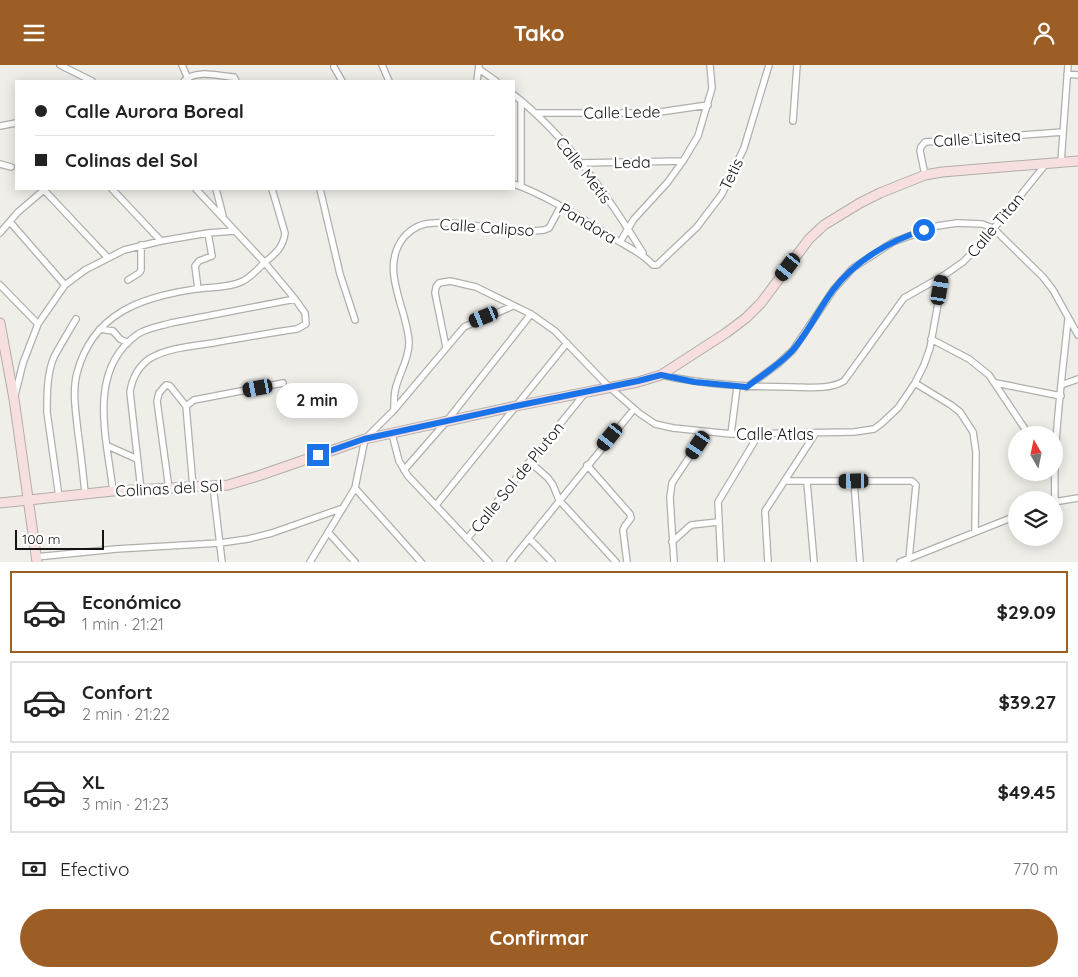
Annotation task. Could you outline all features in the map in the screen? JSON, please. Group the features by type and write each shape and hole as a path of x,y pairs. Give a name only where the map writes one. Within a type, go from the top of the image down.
{"street":[{"path":"60,65 90,80"},
{"path":"182,65 187,80 196,74 235,79"},
{"path":"382,65 389,80"},
{"path":"620,242 634,219 684,161 698,136 712,88 710,65"},
{"name":"Tetis","path":"659,263 696,227 722,194 744,148 769,65"},
{"path":"793,121 797,65"},
{"path":"1061,162 1068,65"},
{"path":"334,67 341,80"},
{"path":"476,80 479,67 495,80"},
{"path":"1067,75 1078,75"},
{"name":"Calle Metis","path":"515,96 537,113 580,163 628,228 644,255"},
{"path":"520,186 522,101"},
{"name":"Calle Lede","path":"537,113 653,113 708,105"},
{"path":"0,125 15,123"},
{"name":"Calle Lisitea","path":"925,175 920,151 925,142 1063,132"},
{"name":"Leda","path":"580,163 684,161"},
{"name":"Colinas del Sol","path":"0,503 85,493 228,485 364,439 661,375 746,318 761,303 809,239 824,225 860,203 925,175 969,169 1045,165 1078,161"},
{"path":"0,164 11,167"},
{"name":"Calle Titan","path":"747,387 823,387 837,385 844,381 904,298 943,276 963,262 1045,165"},
{"name":"Pandora","path":"515,184 561,206 644,255 653,265 659,263"},
{"path":"0,233 18,212 43,190"},
{"path":"45,190 108,258"},
{"path":"113,190 160,241"},
{"path":"141,490 136,459 130,392 132,381 139,369 148,360 160,354 195,346 297,329 306,324 305,313 295,299 197,190"},
{"path":"216,190 223,217"},
{"path":"85,493 75,387 77,373 83,357 100,329 108,321 135,304 150,298 237,283 253,273 280,248 284,241 285,233 272,190"},
{"path":"320,190 340,274 355,320"},
{"name":"Calle Calipso","path":"394,410 395,390 405,363 409,345 408,331 397,292 394,263 395,252 408,232 419,225 432,223 449,223 496,229 544,230 549,228 561,206"},
{"path":"10,222 65,285"},
{"path":"661,375 695,382 747,387 778,364 793,350 834,289 853,268 893,242 937,226 968,222 993,228 1043,277 1053,290 1078,335"},
{"path":"14,399 23,363 38,324 65,285 86,270 124,250 160,241 234,231"},
{"path":"198,289 195,266 199,261 212,256 208,233"},
{"path":"128,280 141,270 141,245"},
{"name":"Calle Atlas","path":"446,347 435,293 439,283 450,281 476,287 549,325 608,387 634,409 656,424 673,428 731,434 859,432 874,429 898,408 915,383 926,360 943,276"},
{"path":"0,285 38,324"},
{"path":"113,491 103,405 104,391 111,366 118,352 140,333 171,323 295,299"},
{"path":"310,562 355,488 364,439 394,410 464,327 513,306"},
{"path":"404,470 446,422 531,314"},
{"path":"60,497 47,412 47,398 50,371 54,358 76,319"},
{"path":"1058,426 1068,319"},
{"path":"0,323 14,399 37,560 116,549 220,543 248,539 272,533 344,507"},
{"path":"100,329 113,331 120,339 128,343"},
{"path":"931,339 969,359 989,375 1023,426"},
{"path":"436,505 567,343"},
{"path":"1061,385 1078,379"},
{"path":"186,406 194,400 283,383"},
{"path":"915,383 960,412 973,432 976,452 975,533"},
{"path":"996,383 1061,396"},
{"path":"169,489 157,401 162,388 166,385 170,386 186,406 193,487"},
{"path":"731,434 737,387"},
{"name":"Calle Sol de Pluton","path":"467,539 586,392"},
{"path":"510,562 634,409"},
{"path":"674,562 670,490 672,483 706,431"},
{"path":"392,434 395,451 404,470 490,562"},
{"path":"721,562 717,507 720,497 759,434"},
{"path":"768,562 765,511 815,434"},
{"path":"108,446 136,459"},
{"path":"530,462 548,478 559,500 616,562"},
{"path":"587,465 631,516 624,530 627,562"},
{"path":"785,481 808,483 854,481 915,482 909,559"},
{"path":"854,481 860,562"},
{"path":"808,483 814,562"},
{"path":"213,486 222,562"},
{"path":"355,488 418,560 410,562"},
{"path":"1063,500 1078,498"},
{"path":"900,562 1008,520"},
{"path":"672,543 691,525 718,522"},
{"path":"328,532 355,562"},
{"path":"529,538 552,562"}],"route":[{"path":"318,455 364,439 661,375 695,382 747,387 778,364 793,350 834,289 853,268 893,242 924,230"}]}
